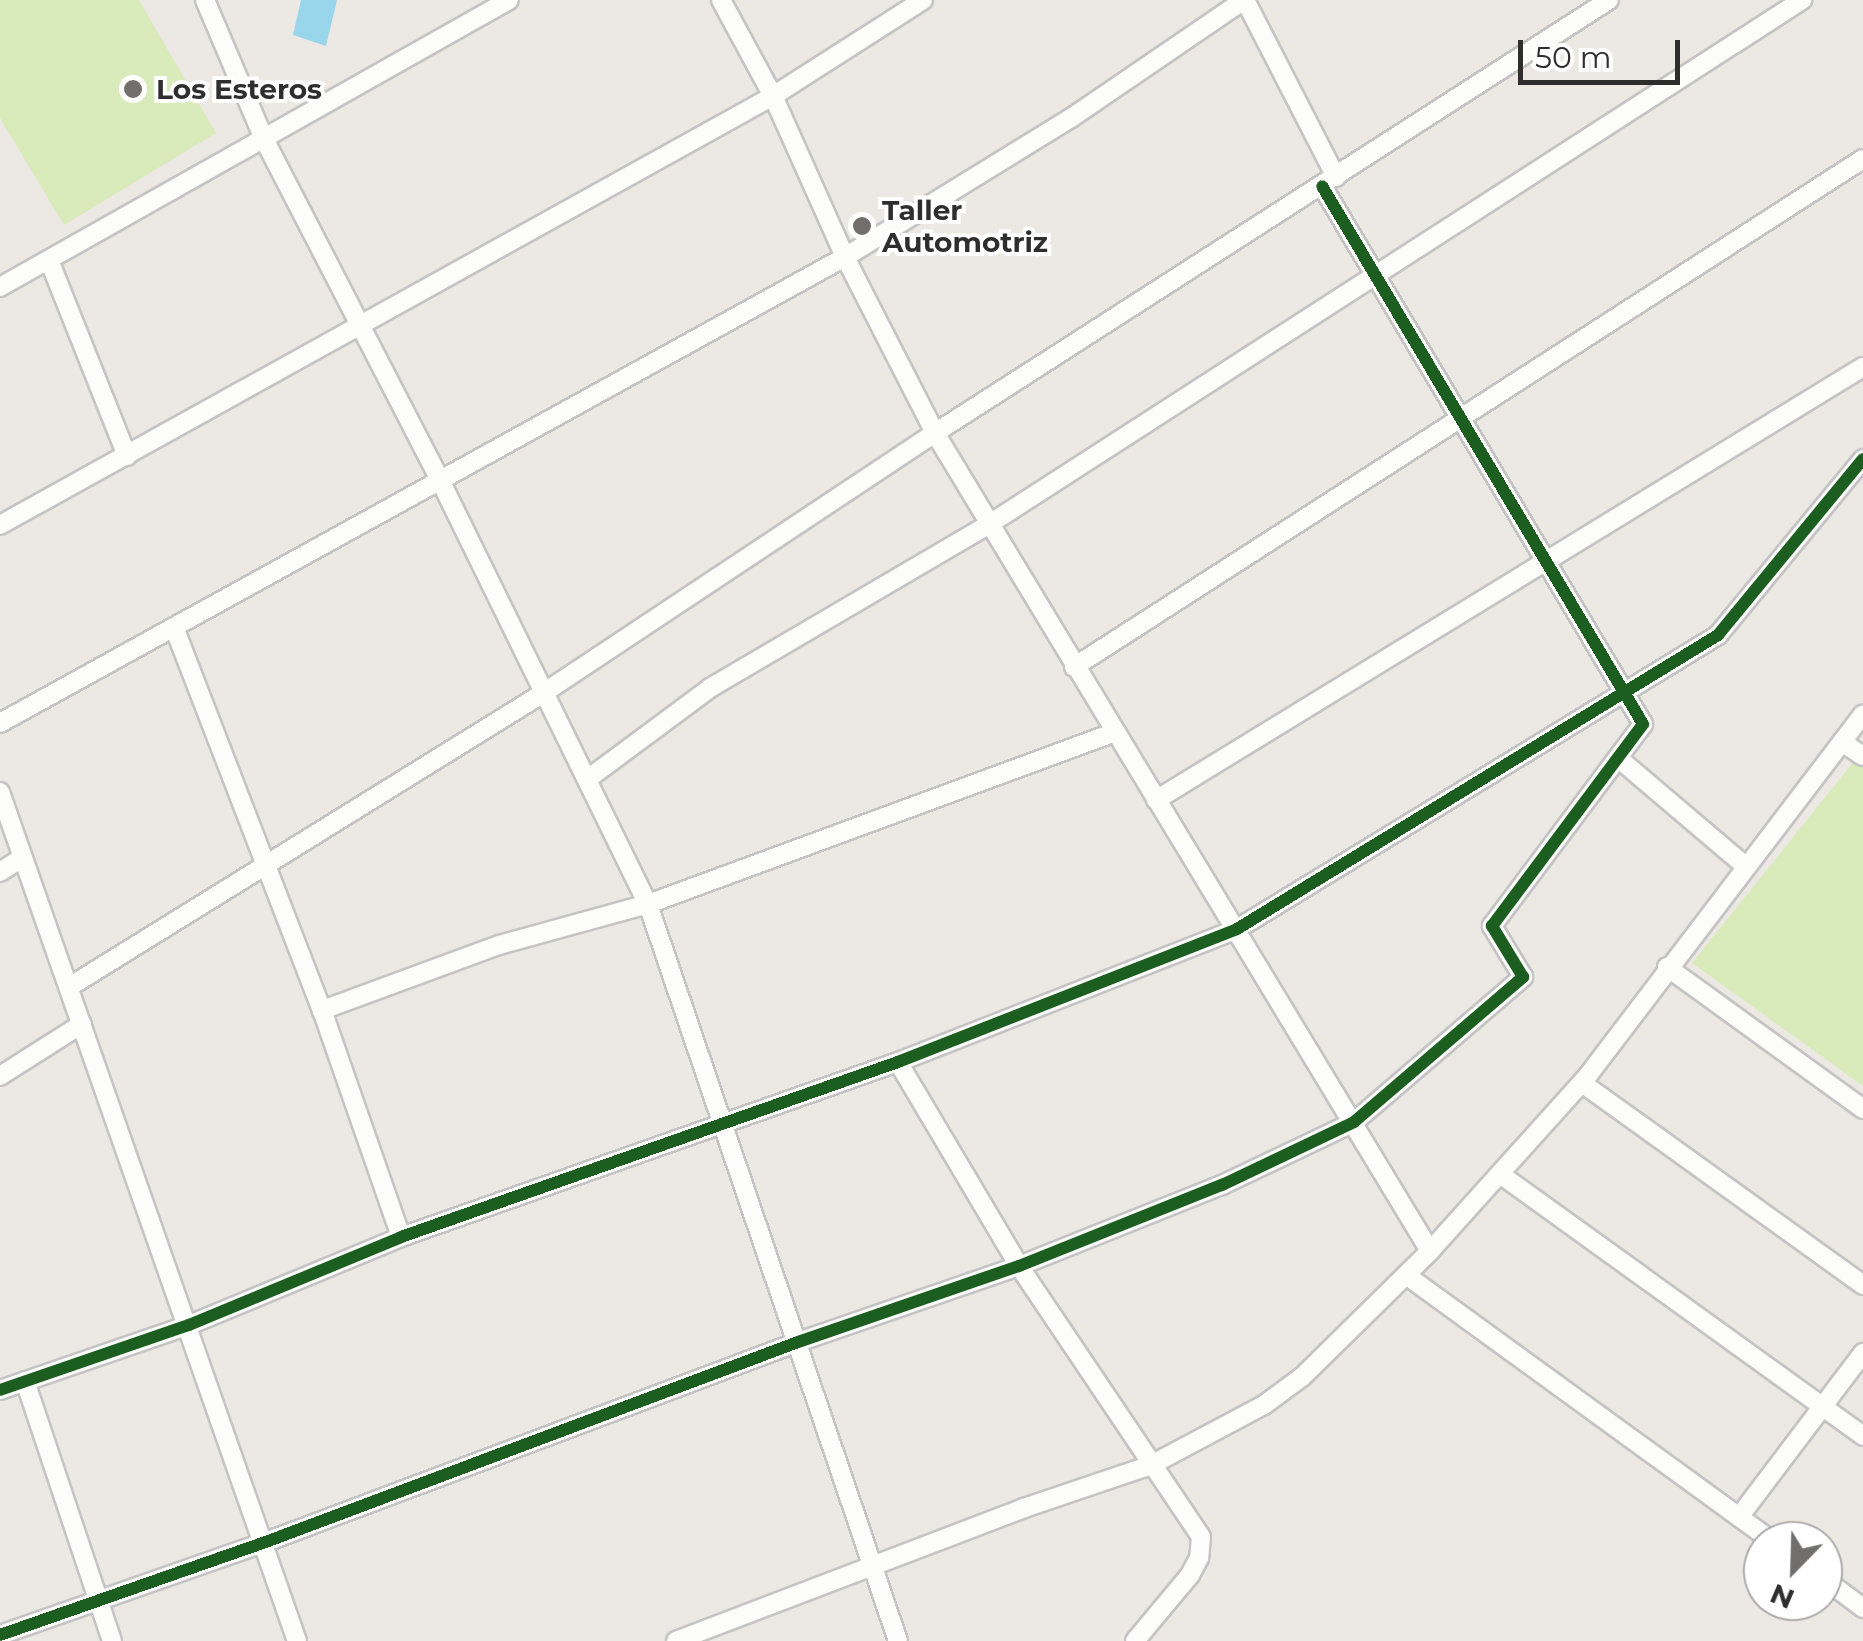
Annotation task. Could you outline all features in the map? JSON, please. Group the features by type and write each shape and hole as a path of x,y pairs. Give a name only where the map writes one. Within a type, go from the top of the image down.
{"street":[{"path":"204,0 264,139 439,478 648,904 898,1641"},
{"path":"0,287 509,0"},
{"path":"720,0 772,96 845,257 935,433 1113,733 1237,929 1430,1251"},
{"path":"0,525 772,96 924,0"},
{"path":"0,722 845,257 1071,118 1244,0 1373,273 1643,724 1492,926 1523,977 1354,1122 1222,1185 1018,1266 798,1342 263,1543 0,1635"},
{"path":"69,987 545,692 935,433 1609,0"},
{"path":"589,778 710,688 988,525 1373,273 1802,0"},
{"path":"1074,667 1863,159"},
{"path":"49,260 126,456"},
{"path":"1156,800 1863,367"},
{"path":"0,1390 188,1325 401,1236 723,1120 898,1062 1237,929 1718,635 1863,458"},
{"path":"174,627 322,1010 401,1236"},
{"path":"676,1641 1150,1465 1264,1405 1302,1377 1430,1251 1582,1082 1863,714"},
{"path":"322,1010 500,945 648,904 1113,733"},
{"path":"1842,742 1863,756"},
{"path":"1618,758 1744,865"},
{"path":"0,792 297,1641"},
{"path":"0,872 23,857"},
{"path":"1667,967 1863,1109"},
{"path":"0,1076 82,1024"},
{"path":"898,1062 1018,1266 1201,1537 1200,1558 1135,1641"},
{"path":"1582,1082 1863,1286"},
{"path":"1500,1174 1863,1436"},
{"path":"1406,1275 1744,1521"},
{"path":"1738,1517 1863,1352"},
{"path":"26,1380 112,1641"}],"green space":[{"path":"0,0 139,0 216,133 64,225 0,118"},
{"path":"1855,760 1863,766 1863,1086 1692,963"}],"water":[{"path":"301,0 337,0 326,46 293,35"}],"cycle path":[{"path":"0,1635 263,1543 798,1342 1019,1266 1222,1185 1354,1122 1523,977 1492,926 1643,724 1322,186"},
{"path":"0,1390 189,1325 401,1237 898,1062 1237,929 1718,635 1863,459"}],"place":[{"name":"Los Esteros","path":"133,89"},
{"name":"Taller Automotriz","path":"862,226"}]}
